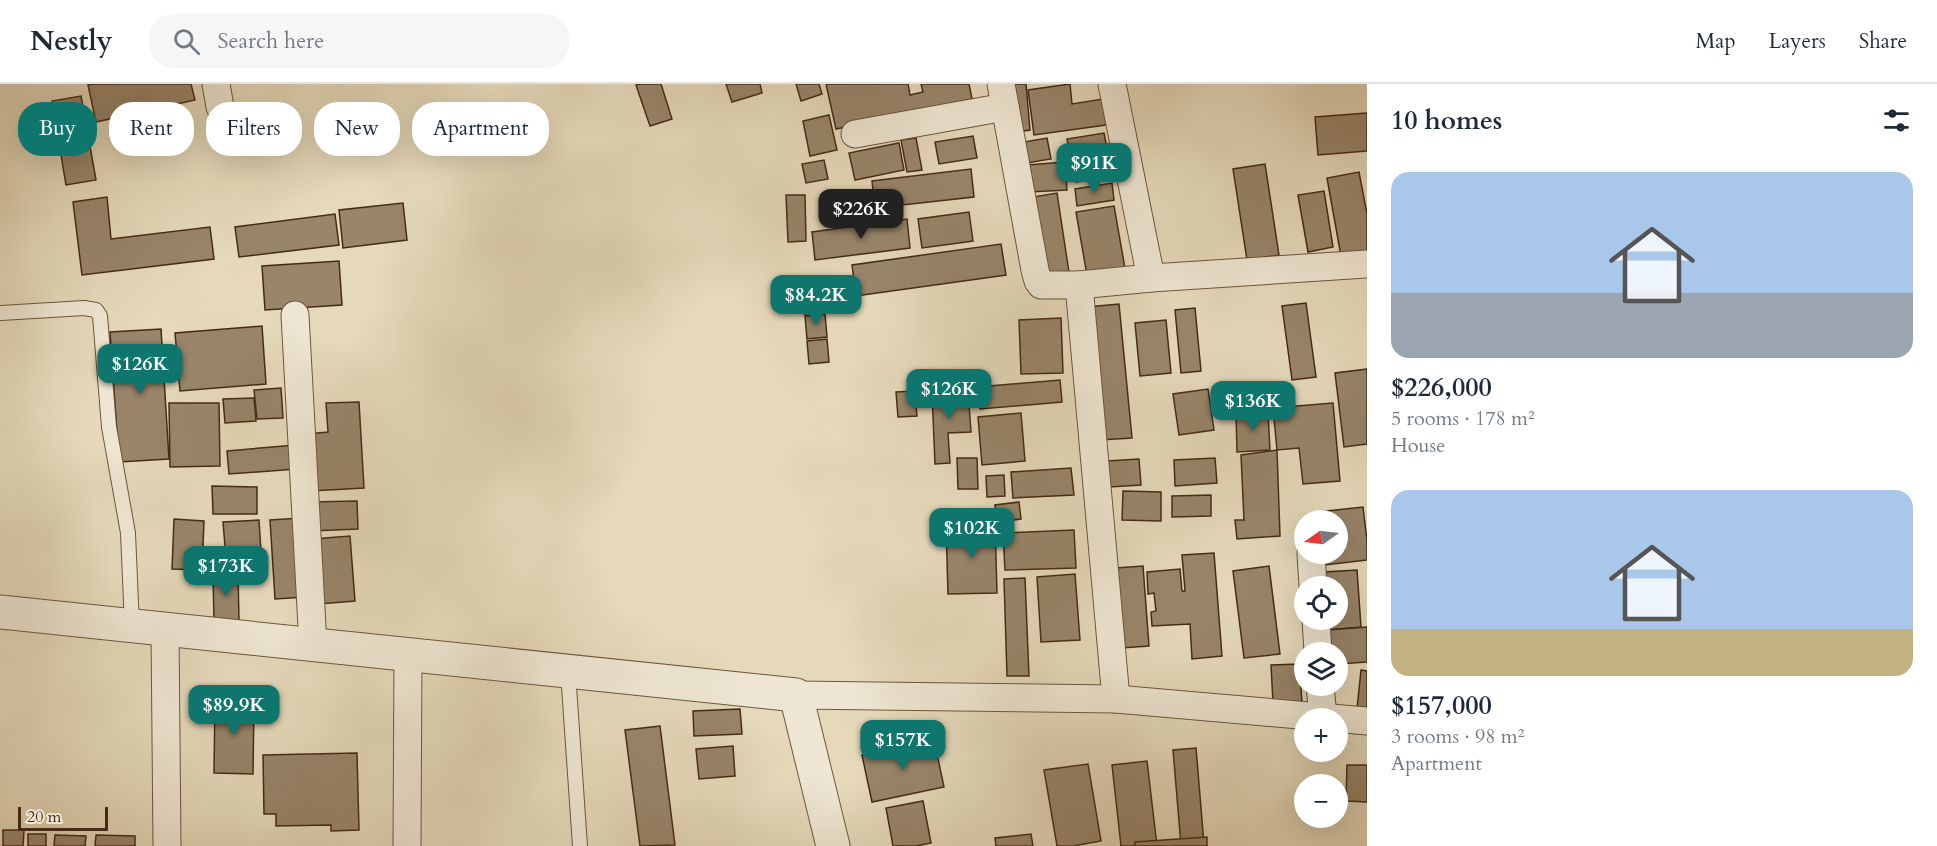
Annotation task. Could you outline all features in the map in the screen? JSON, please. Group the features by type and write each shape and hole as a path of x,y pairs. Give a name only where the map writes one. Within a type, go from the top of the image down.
{"street":[{"path":"1112,84 1151,278"},
{"path":"855,134 1003,95 1038,281 1041,285 1079,285 1367,264"},
{"path":"1079,285 1116,699"},
{"path":"295,315 313,645"},
{"path":"0,612 796,695 1116,699 1294,714"},
{"path":"165,629 167,846"},
{"path":"407,846 408,655"},
{"path":"796,695 833,846"},
{"path":"1348,719 1367,721"}],"lane":[{"path":"1,313 84,308 96,310 100,316 109,427 128,533 132,626"},
{"path":"568,672 580,846"}],"building":[{"path":"191,84 195,100 109,102 109,119 97,122 97,102 92,102 88,85"},
{"path":"661,84 672,119 650,126 636,85"},
{"path":"726,84 760,84 762,93 732,102"},
{"path":"796,84 819,84 822,94 801,101"},
{"path":"826,84 908,84 910,95 923,92 921,84 969,84 972,99 836,129"},
{"path":"1008,84 1026,84 1030,130 1012,133"},
{"path":"1070,84 1072,104 1109,98 1113,124 1034,135 1028,90"},
{"path":"81,96 82,102 52,102"},
{"path":"1367,113 1367,151 1318,155 1315,117"},
{"path":"829,115 837,150 810,156 803,121"},
{"path":"1104,133 1112,175 1076,182 1067,139"},
{"path":"973,136 977,158 939,164 935,142"},
{"path":"916,138 922,170 907,172 901,140"},
{"path":"1047,138 1051,159 1021,164 1018,143"},
{"path":"899,143 904,170 855,180 849,153"},
{"path":"61,156 92,156 96,180 66,185"},
{"path":"824,160 828,179 806,183 802,164"},
{"path":"1065,162 1067,190 1029,192 1027,165"},
{"path":"1265,164 1279,255 1247,260 1233,169"},
{"path":"971,169 974,197 875,208 872,181"},
{"path":"1359,172 1367,214 1367,251 1341,256 1327,178"},
{"path":"1112,183 1114,200 1077,206 1075,189"},
{"path":"1324,191 1333,247 1308,252 1298,195"},
{"path":"1057,193 1070,279 1045,282 1033,197"},
{"path":"786,195 805,195 806,241 788,242"},
{"path":"107,197 111,239 210,227 214,259 82,275 73,202"},
{"path":"403,203 407,240 343,248 339,210"},
{"path":"1114,206 1126,274 1088,281 1076,212"},
{"path":"969,212 973,241 922,248 918,219"},
{"path":"335,214 339,245 239,257 235,227"},
{"path":"907,219 910,248 815,260 812,232"},
{"path":"1001,244 1006,275 856,296 852,265"},
{"path":"339,261 342,305 265,310 262,266"},
{"path":"822,290 824,312 804,314 802,291"},
{"path":"1306,303 1316,377 1292,380 1282,306"},
{"path":"1119,304 1132,438 1100,440 1087,307"},
{"path":"1195,308 1201,371 1181,373 1175,310"},
{"path":"825,314 827,337 807,339 805,316"},
{"path":"1061,318 1063,373 1021,374 1019,320"},
{"path":"1166,320 1171,373 1140,376 1135,323"},
{"path":"262,326 266,384 180,391 175,333"},
{"path":"161,329 169,459 119,462 110,332"},
{"path":"827,339 829,362 809,364 807,341"},
{"path":"1367,369 1367,444 1344,447 1335,373"},
{"path":"1060,380 1062,402 980,409 978,387"},
{"path":"281,388 283,418 257,419 254,390"},
{"path":"1208,389 1214,430 1179,435 1173,394"},
{"path":"915,391 917,416 898,417 896,392"},
{"path":"968,391 971,432 948,433 950,463 935,464 932,392"},
{"path":"254,398 256,421 225,423 223,399"},
{"path":"359,402 364,488 311,491 308,434 328,432 326,403"},
{"path":"169,403 219,403 220,466 170,467"},
{"path":"1333,403 1340,481 1303,484 1299,448 1277,450 1273,408"},
{"path":"1021,413 1025,461 982,465 978,417"},
{"path":"1268,413 1270,450 1237,452 1236,414"},
{"path":"295,445 296,469 229,474 227,451"},
{"path":"1277,450 1280,536 1237,539 1235,520 1244,520 1241,455"},
{"path":"957,458 977,458 978,489 958,489"},
{"path":"1215,458 1217,483 1175,486 1174,460"},
{"path":"1139,459 1141,485 1109,487 1107,461"},
{"path":"1071,468 1074,495 1013,498 1011,472"},
{"path":"1004,475 1005,496 987,497 986,476"},
{"path":"212,486 257,487 257,514 213,514"},
{"path":"1123,491 1161,492 1161,521 1122,520"},
{"path":"1211,495 1211,516 1172,517 1172,496"},
{"path":"357,501 358,529 311,531 310,502"},
{"path":"1019,502 1021,519 997,522 995,505"},
{"path":"1363,507 1367,560 1348,562 1348,510 1336,510"},
{"path":"300,518 305,597 275,599 270,520"},
{"path":"174,519 204,521 202,570 172,569"},
{"path":"259,520 262,568 227,570 223,522"},
{"path":"995,523 997,593 948,594 946,525"},
{"path":"1074,530 1076,568 1005,570 1003,533"},
{"path":"350,536 355,601 319,604 313,539"},
{"path":"1214,553 1222,656 1192,659 1190,624 1152,626 1151,612 1156,611 1154,593 1148,594 1147,572 1180,569 1182,591 1185,591 1182,555"},
{"path":"1143,566 1149,646 1121,648 1116,568"},
{"path":"1269,566 1280,654 1244,658 1233,571"},
{"path":"1357,570 1361,627 1348,628 1348,576 1323,576 1323,572"},
{"path":"238,572 239,621 214,622 213,573"},
{"path":"1075,574 1080,640 1041,642 1037,577"},
{"path":"1025,578 1029,676 1007,676 1004,579"},
{"path":"1367,627 1367,662 1348,663 1348,642 1328,642 1327,630"},
{"path":"1294,664 1294,696 1302,696 1302,702 1273,703 1271,665"},
{"path":"1361,670 1367,671 1367,710 1357,709"},
{"path":"215,699 254,700 253,774 214,773"},
{"path":"740,709 742,734 694,736 693,711"},
{"path":"660,726 675,845 640,846 625,730"},
{"path":"934,740 944,787 872,802 862,755"},
{"path":"733,746 735,776 699,779 696,749"},
{"path":"1196,748 1204,844 1181,845 1173,750"},
{"path":"357,753 359,830 331,831 331,825 276,826 276,814 264,814 263,755"},
{"path":"1147,761 1157,846 1121,846 1112,765"},
{"path":"1088,764 1101,841 1073,846 1057,846 1044,770"},
{"path":"1347,765 1367,765 1367,802 1348,801"},
{"path":"923,801 931,843 916,846 893,846 886,808"},
{"path":"3,830 24,830 23,846 3,846"},
{"path":"28,834 46,834 46,846 28,846"},
{"path":"1031,834 1033,846 996,846 995,838"},
{"path":"55,835 86,836 85,846 54,846"},
{"path":"96,835 135,836 135,846 95,846"},
{"path":"1207,837 1207,846 1135,846 1135,842"}]}
